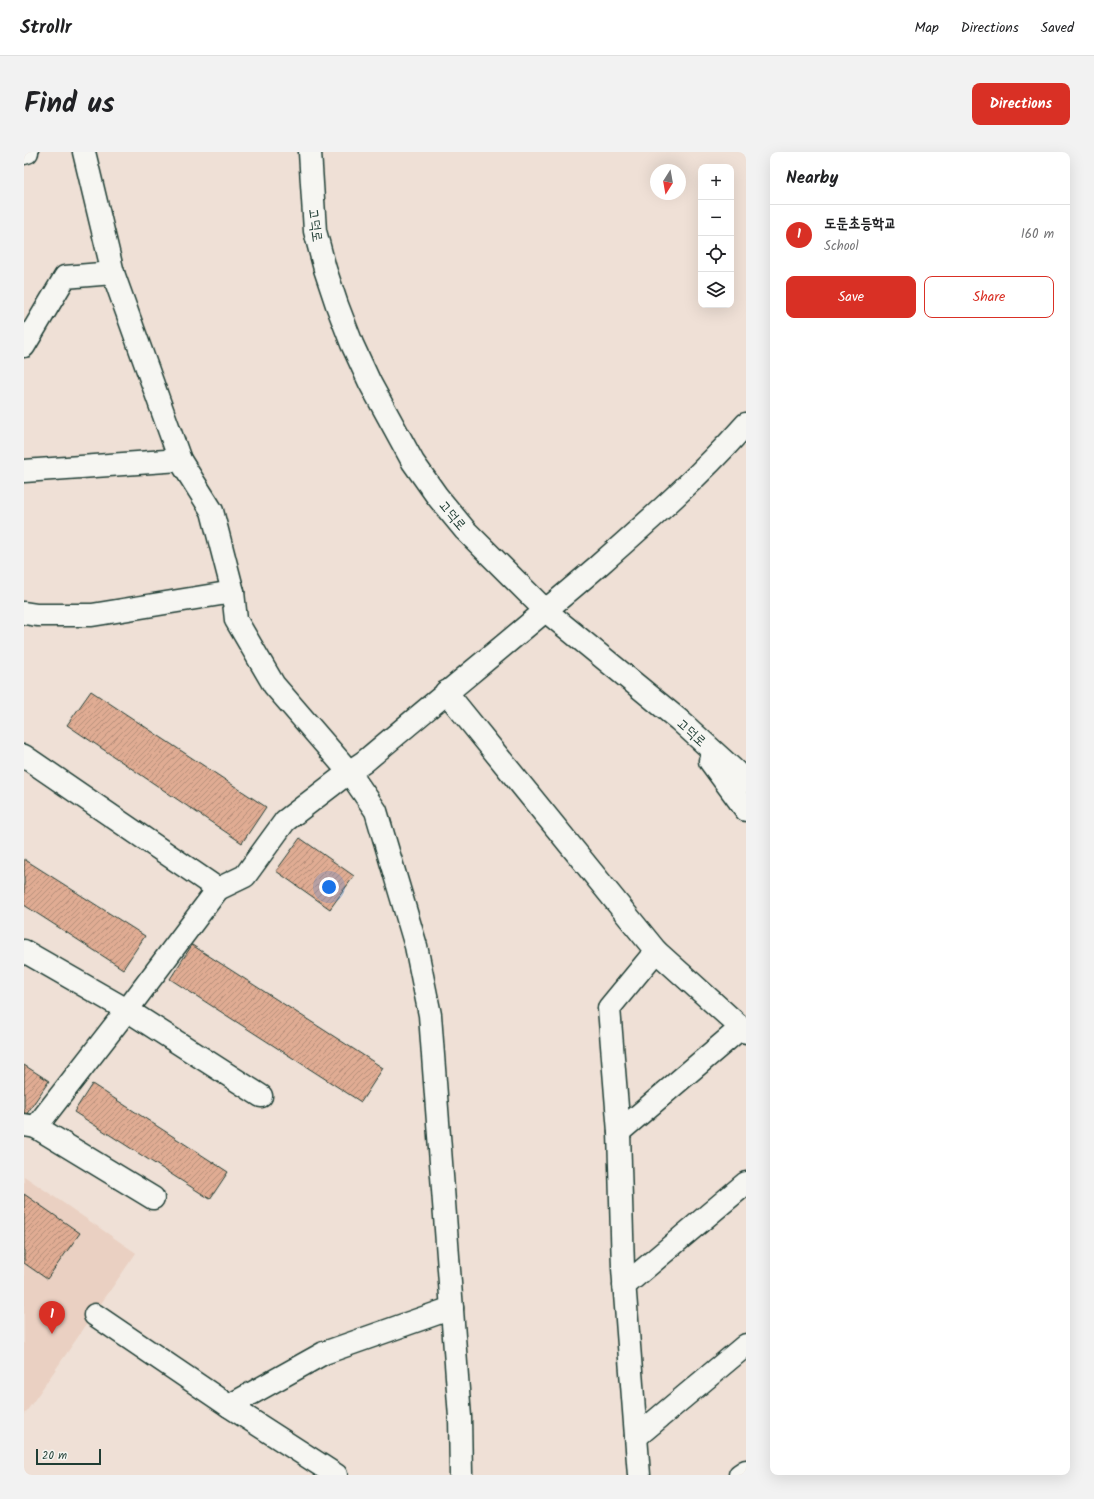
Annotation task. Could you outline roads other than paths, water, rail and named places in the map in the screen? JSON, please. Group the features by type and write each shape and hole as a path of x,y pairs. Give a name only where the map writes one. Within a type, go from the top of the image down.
{"street":[{"path":"84,152 113,273 180,460 212,510 233,592 236,620 274,685 349,772 376,811 416,946 430,1015 460,1417 461,1475"},
{"name":"고덕로","path":"310,152 315,231 325,269 352,344 387,416 413,462 437,496 465,530 546,611 679,720 746,781"},
{"path":"24,346 65,277 113,273"},
{"path":"153,1198 30,1126 127,1010 218,889 245,876 285,821 364,762 446,692 546,611 640,528 727,446 746,424"},
{"path":"24,471 180,460"},
{"path":"24,612 37,615 92,614 233,592"},
{"path":"446,692 656,951 744,1030 619,1132"},
{"path":"679,720 746,761"},
{"path":"679,720 746,810"},
{"path":"24,756 218,889"},
{"path":"24,951 127,1010 261,1096"},
{"path":"638,1475 624,1286 619,1132 609,1008 656,951"},
{"path":"624,1286 746,1183"},
{"path":"229,1406 324,1354 452,1308"},
{"path":"95,1315 229,1406 336,1475"},
{"path":"636,1437 746,1345"},
{"path":"740,1475 746,1470"}],"place":[{"name":"도둔초등학교","path":"52,1334"}]}
